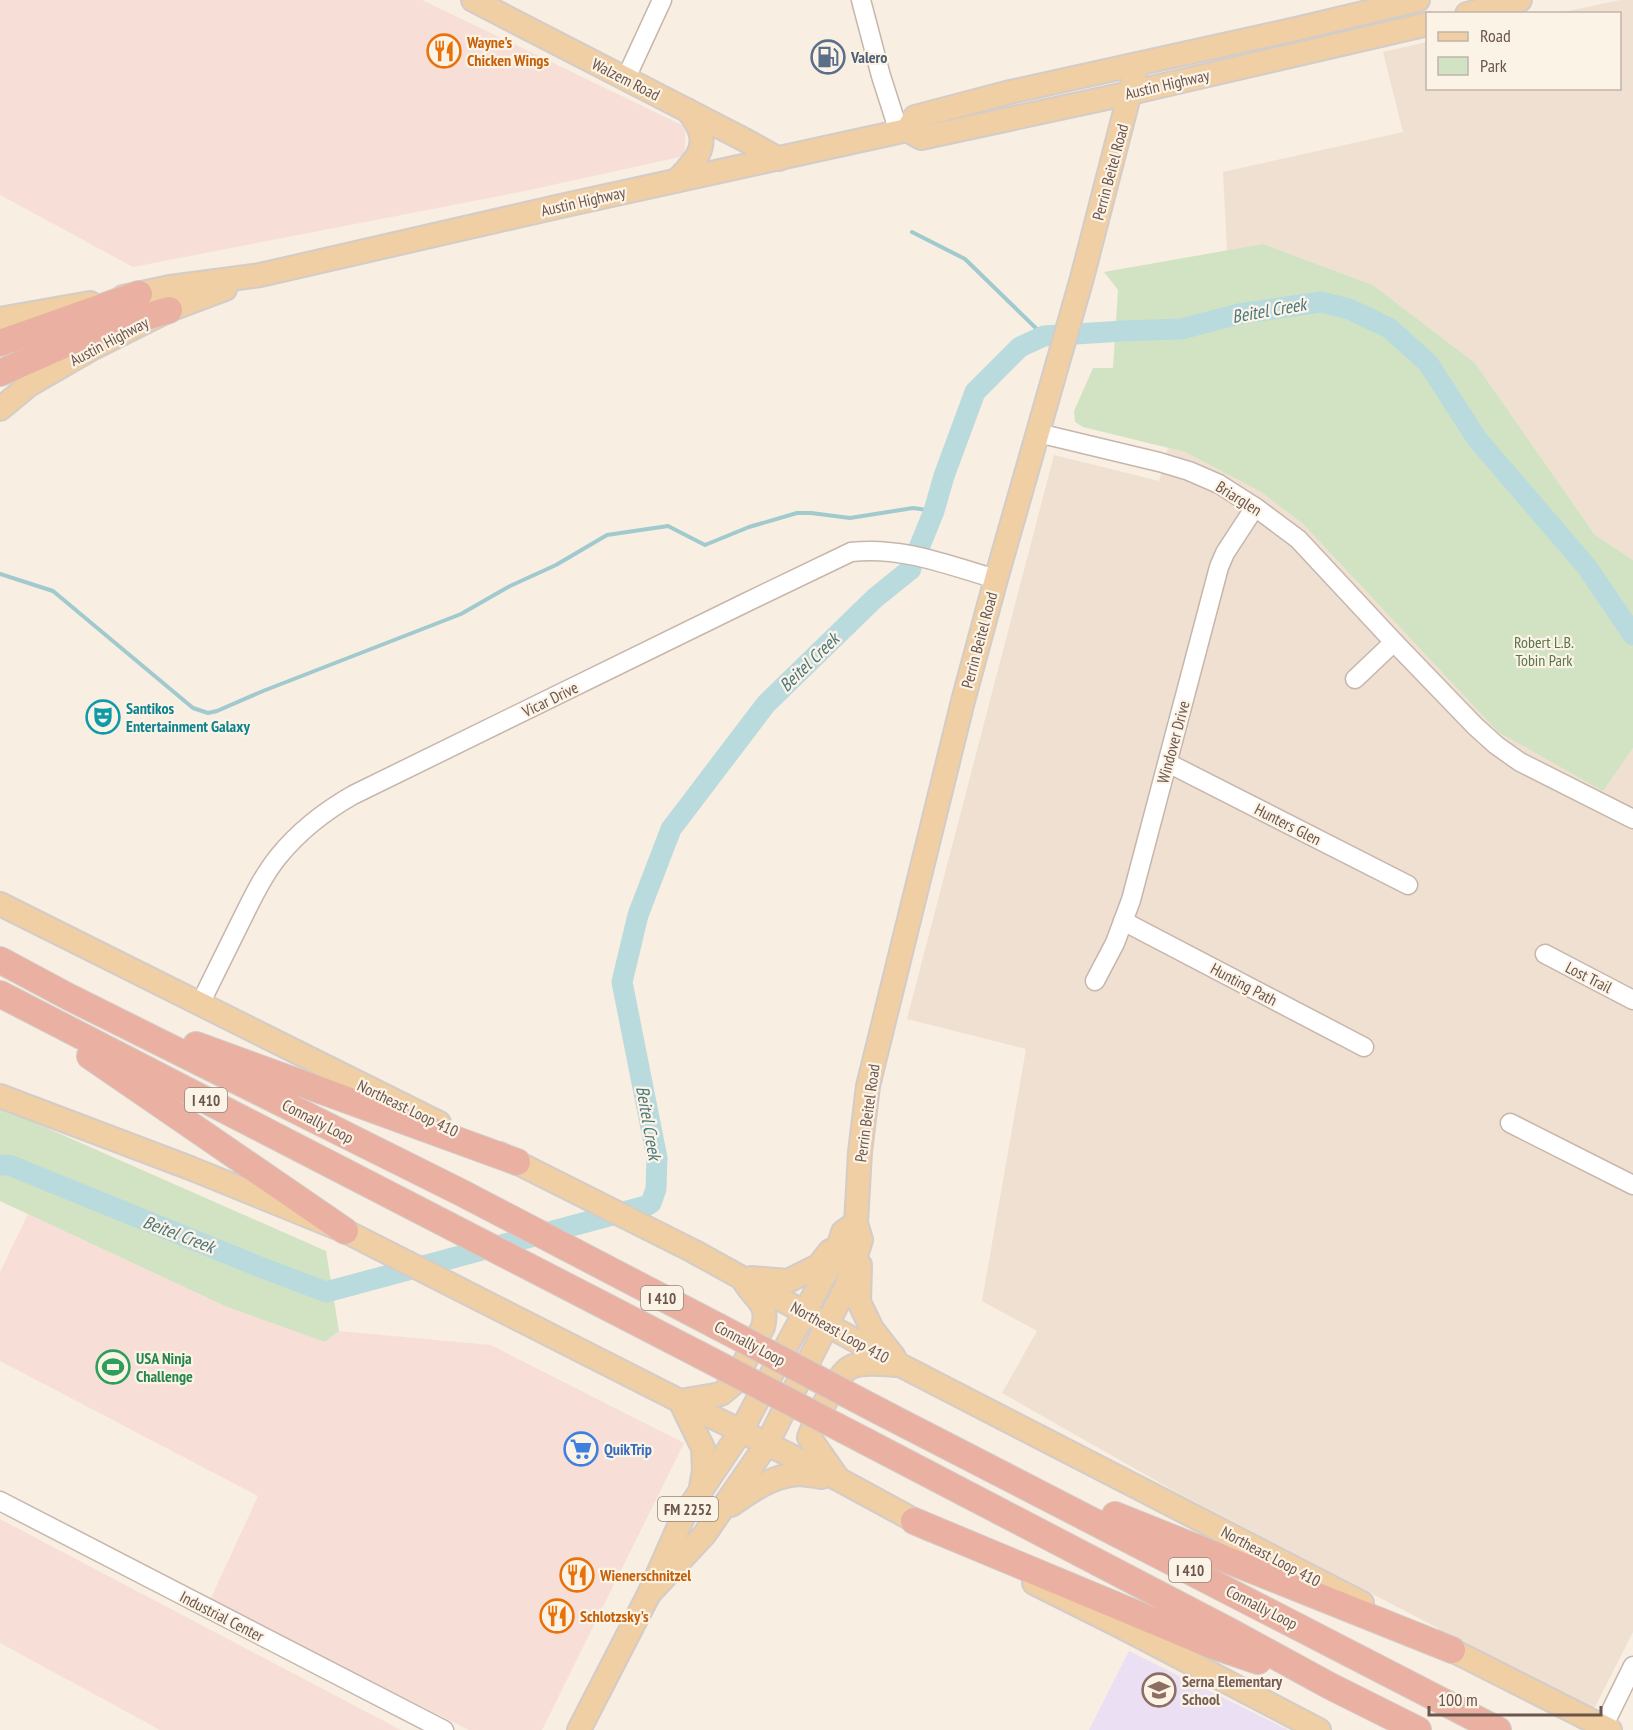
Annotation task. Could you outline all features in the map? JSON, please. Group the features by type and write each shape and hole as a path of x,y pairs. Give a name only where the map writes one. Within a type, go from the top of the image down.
{"highway":[{"path":"0,343 139,294"},
{"path":"0,373 86,335 169,310"},
{"name":"Connally Loop","path":"0,960 69,997 462,1193 1498,1730"},
{"path":"0,995 345,1231"},
{"name":"Connally Loop","path":"0,995 700,1355 1418,1730"},
{"path":"69,997 517,1162"},
{"path":"881,1412 1167,1537 1452,1650"},
{"path":"914,1521 1211,1645 1330,1686"}],"main road":[{"name":"Walzem Road","path":"473,0 779,159"},
{"name":"Austin Highway","path":"903,131 915,117 1006,93 1137,65 1369,6 1418,0"},
{"path":"1475,12 1520,0"},
{"name":"Austin Highway","path":"0,319 170,287 260,275 903,131 921,138 1130,93 1426,24"},
{"name":"Perrin Beitel Road","path":"649,1594 704,1535 767,1444 846,1287 868,1086 996,579 1055,377 1137,65"},
{"path":"1060,108 1100,111 1108,115 1114,124 1118,143"},
{"path":"676,180 698,158 702,145 699,129 686,109"},
{"name":"Austin Highway","path":"0,409 28,386 93,348 169,310 260,275"},
{"name":"Northeast Loop 410","path":"0,904 693,1251 900,1365 1606,1728"},
{"path":"0,1096 190,1168 345,1231 838,1479 914,1521 1319,1730"},
{"path":"741,1277 788,1281 818,1266 853,1232"},
{"path":"853,1232 859,1302 872,1329 900,1365"},
{"name":"Perrin Beitel Road","path":"579,1730 649,1594 683,1517 741,1431 836,1254 853,1232"},
{"path":"680,1401 721,1394 733,1384 764,1327 766,1313 764,1307 741,1277"},
{"path":"838,1479 808,1437 839,1378 849,1368 870,1364 900,1365"},
{"path":"680,1401 703,1448 704,1471 701,1489"},
{"path":"719,1513 756,1488 780,1478 799,1474 838,1479"}],"street":[{"path":"626,78 662,0"},
{"path":"861,0 881,76 903,131"},
{"name":"Briarglen","path":"1038,433 1159,462 1189,471 1219,484 1298,539 1394,642 1496,745 1520,762 1633,819"},
{"name":"Windover Drive","path":"1095,981 1114,943 1131,900 1219,567 1225,553 1254,507"},
{"name":"Vicar Drive","path":"200,1004 252,898 279,855 315,820 353,795 851,552 869,550 906,554 996,579"},
{"path":"1355,679 1394,642"},
{"name":"Hunters Glen","path":"1168,763 1408,885"},
{"name":"Hunting Path","path":"1123,921 1364,1047"},
{"name":"Lost Trail","path":"1545,954 1633,1000"},
{"path":"1510,1123 1633,1185"},
{"name":"Industrial Center","path":"0,1501 444,1730"},
{"path":"1606,1728 1633,1666"}],"shaded area":[{"path":"0,0 422,0 686,127 684,156 525,191 133,267 0,195"},
{"path":"1620,0 1633,0 1633,560 1595,535 1475,363 1373,285 1263,244 1227,251 1223,172 1403,132 1383,52 1426,42 1426,90 1621,90 1621,12 1564,12"},
{"path":"1168,448 1185,452 1261,492 1303,524 1498,732 1602,790 1633,748 1633,1632 1594,1709 1176,1492 1002,1393 1037,1331 982,1301 1026,1049 907,1019 1054,455 1159,481"},
{"path":"28,1214 227,1307 325,1342 339,1331 491,1345 684,1443 542,1730 469,1730 210,1600 258,1496 0,1361 0,1272"},
{"path":"0,1519 401,1730 160,1730 0,1643"},
{"name":"Serna Elementary School","path":"1129,1651 1288,1730 1089,1730"}],"green space":[{"name":"Robert L.B. Tobin Park","path":"1263,244 1373,285 1475,363 1595,535 1633,560 1633,748 1603,791 1498,732 1303,524 1261,492 1185,452 1083,427 1075,422 1074,411 1093,368 1113,368 1118,290 1104,272"},
{"path":"0,1110 22,1117 326,1251 339,1331 325,1342 227,1307 0,1201"}],"waterway":[{"path":"912,232 965,259 1044,336"},
{"name":"Beitel Creek","path":"919,548 975,392 1020,347 1044,336 1181,329 1239,314 1321,302 1349,309 1389,328 1428,363 1477,439 1587,567 1633,635"},
{"path":"0,574 53,591 193,708 208,713 461,614 510,586 556,565 607,535 668,526 705,545 749,527 797,513 850,518 913,508 934,511"},
{"name":"Beitel Creek","path":"0,1165 9,1165 326,1292 651,1203 656,1189 657,1158 622,982 638,915 671,829 766,704 875,598 911,569"}],"place":[{"name":"Wayne's Chicken Wings","path":"444,51"},
{"name":"Valero","path":"828,57"},
{"name":"Santikos Entertainment Galaxy","path":"103,717"},
{"name":"USA Ninja Challenge","path":"113,1367"},
{"name":"QuikTrip","path":"581,1449"},
{"name":"Wienerschnitzel","path":"577,1575"},
{"name":"Schlotzsky's","path":"557,1616"},
{"name":"Serna Elementary School","path":"1159,1690"}]}
